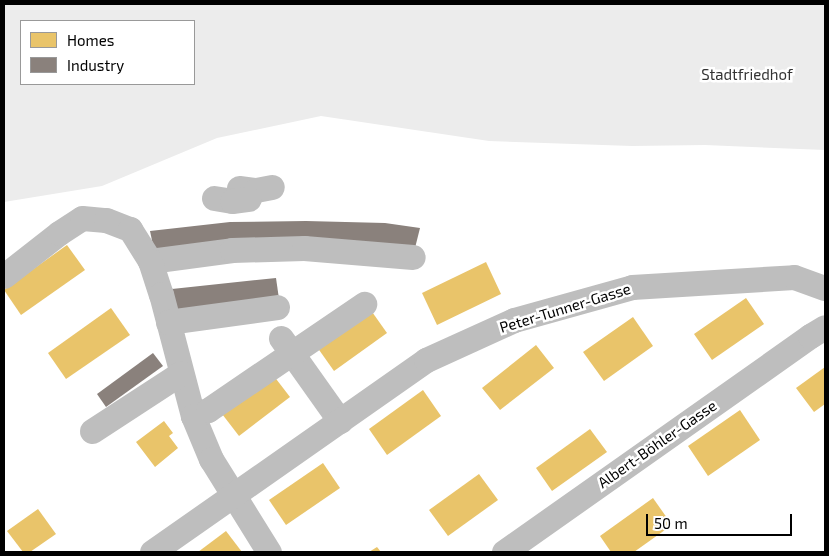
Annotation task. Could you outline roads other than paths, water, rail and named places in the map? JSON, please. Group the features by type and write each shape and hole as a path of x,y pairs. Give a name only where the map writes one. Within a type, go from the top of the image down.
{"street":[{"path":"214,198 232,201 244,194 272,187"},
{"path":"4,276 59,233 82,218 106,220 130,229 150,261 161,294 193,416 211,459 269,552"},
{"path":"150,261 232,250 304,248 413,257"},
{"name":"Peter-Tunner-Gasse","path":"152,552 426,360 514,320 632,287 794,277 825,288"},
{"path":"193,416 208,410 286,346 364,304"},
{"path":"168,322 276,307"},
{"name":"Albert-Böhler-Gasse","path":"504,552 818,332"},
{"path":"286,346 340,420"},
{"path":"92,432 181,373"}],"park label":[{"name":"Stadtfriedhof","path":"747,75"}]}
